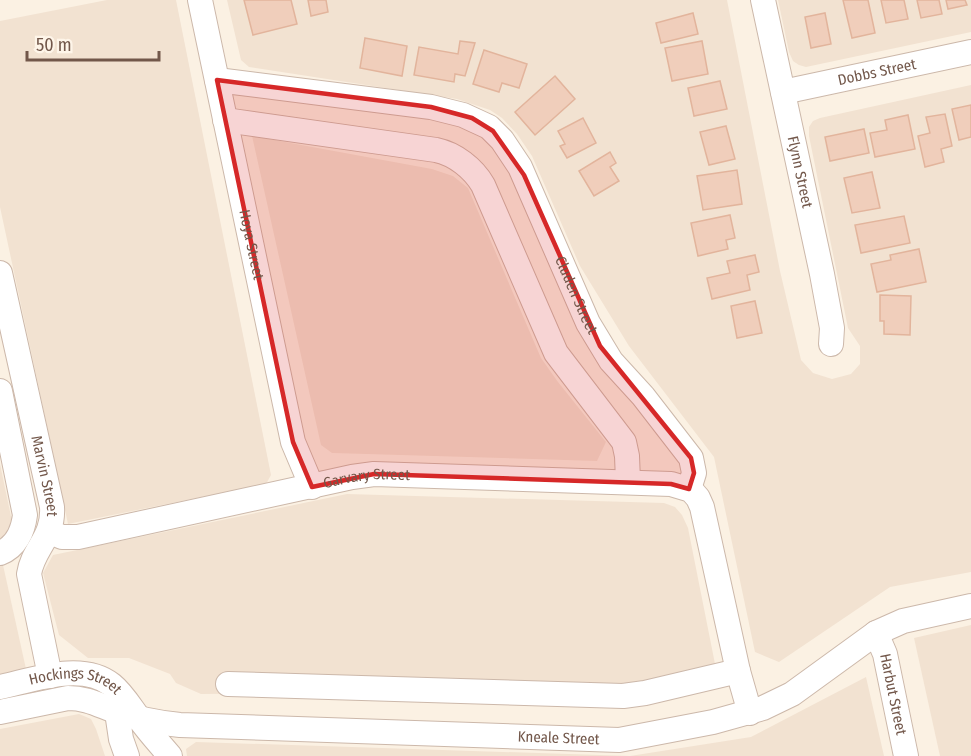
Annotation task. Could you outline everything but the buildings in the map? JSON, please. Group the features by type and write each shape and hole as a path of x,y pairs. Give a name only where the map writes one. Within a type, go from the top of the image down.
{"street":[{"name":"Hoya Street","path":"200,0 293,442 312,487"},
{"name":"Flynn Street","path":"764,0 830,312 831,344"},
{"name":"Dobbs Street","path":"783,92 971,52"},
{"name":"Cluden Street","path":"217,80 431,107 472,118 493,131 507,147 524,175 600,346 691,458 694,473 689,489"},
{"path":"225,120 441,152 468,167 483,185 556,353 624,442 628,481"},
{"name":"Marvin Street","path":"0,273 52,507 50,532 32,563 29,574 51,676"},
{"name":"Marvin Street","path":"0,391 25,515 22,528 8,547"},
{"name":"Garvary Street","path":"50,532 62,537 78,537 352,477 375,474 671,483 689,489"},
{"path":"689,489 698,498 704,514 738,671 750,713"},
{"name":"Kneale Street","path":"128,715 180,725 619,740 750,713 774,704 792,694 876,633 903,621 971,606"},
{"name":"Harbut Street","path":"876,633 885,654 906,756"},
{"path":"228,684 623,696 738,671"},
{"name":"Hockings Street","path":"0,687 51,676 83,674 105,681 120,692 128,715"},
{"name":"Hockings Street","path":"0,712 78,698 97,702 128,715"},
{"path":"127,756 121,739 128,715 170,756"}],"highlighted area":[{"path":"217,80 431,107 472,118 493,131 524,175 600,346 691,458 694,473 689,489 671,484 374,474 312,487 293,442"}],"shaded area":[{"path":"107,0 176,0 271,475 266,484 68,524 0,207 0,21"},
{"path":"227,0 727,0 780,271 801,360 813,373 832,379 851,374 860,364 860,346 848,328 809,127 813,121 820,118 971,85 971,572 890,587 779,662 755,652 714,457 629,346 580,266 532,156 517,134 502,118 490,110 457,99 249,67 241,60"},
{"path":"778,0 971,0 971,32 806,67 793,61 789,52"},
{"path":"252,136 432,169 453,176 468,188 541,358 606,442 597,461 332,453 321,445"},
{"path":"0,464 13,526 5,539 0,540"},
{"path":"347,494 664,503 675,507 688,528 715,664 630,690 201,694 176,683 170,674 129,658 88,658 59,635 43,573 53,555"},
{"path":"3,565 26,669 0,674 0,566"},
{"path":"971,625 971,756 940,756 914,638"},
{"path":"866,677 884,756 630,756 751,737"},
{"path":"79,714 91,719 105,756 0,756 0,729"},
{"path":"196,742 630,756 187,756 186,749"}]}
